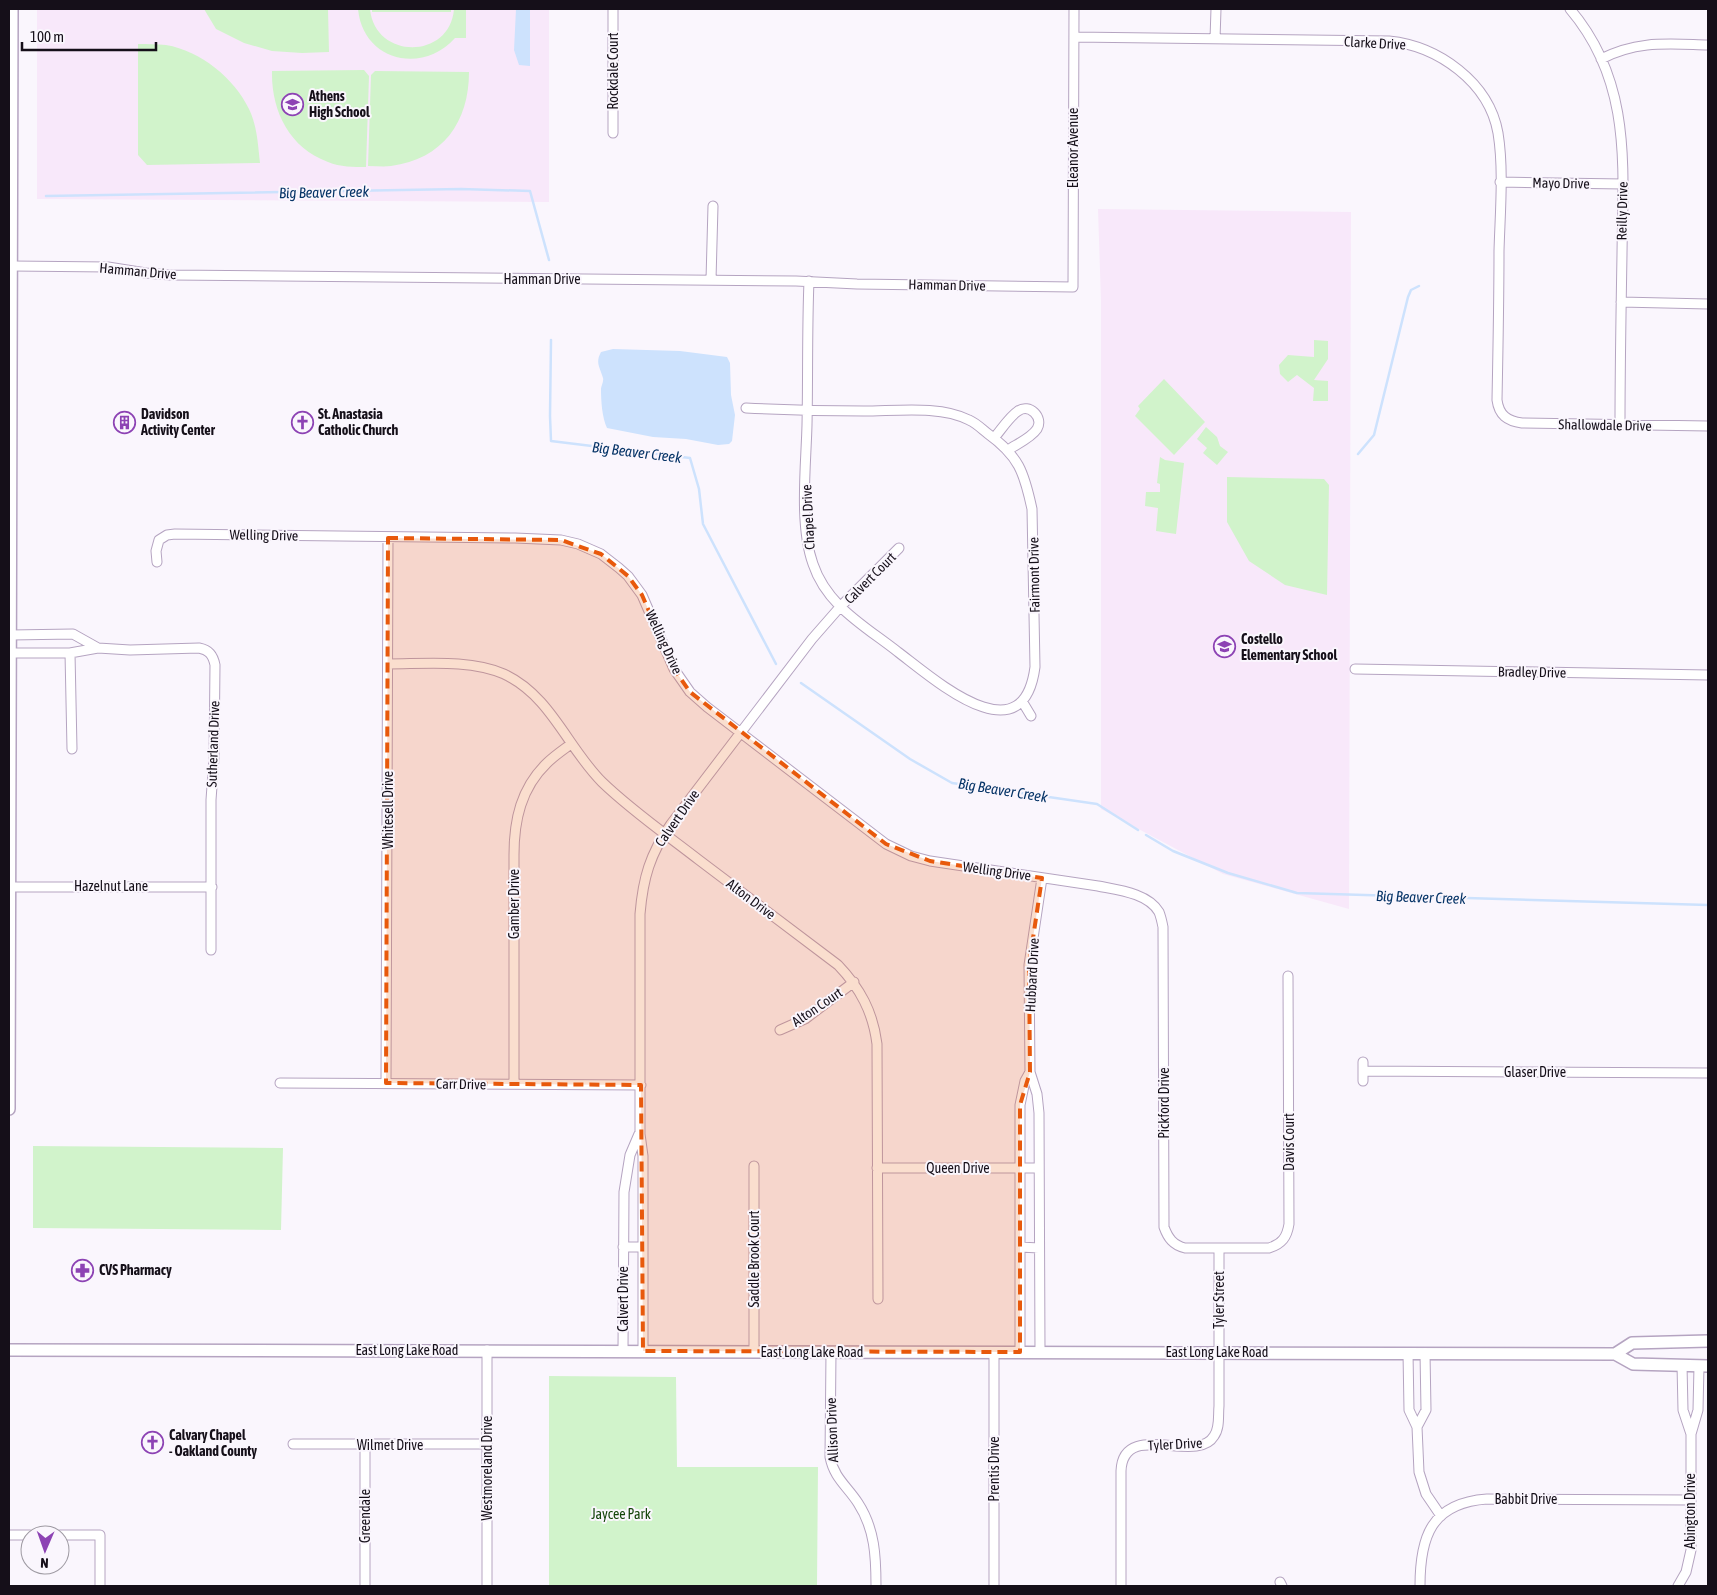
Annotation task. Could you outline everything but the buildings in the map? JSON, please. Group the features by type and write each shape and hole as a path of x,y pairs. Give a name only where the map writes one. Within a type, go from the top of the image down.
{"main road":[{"path":"9,1109 12,9"},
{"name":"East Long Lake Road","path":"1615,1354 1632,1343 1708,1342"},
{"path":"1658,1364 1656,1351 1663,1343"},
{"name":"East Long Lake Road","path":"9,1350 1615,1354 1633,1364 1704,1366"}],"street":[{"name":"Rockdale Court","path":"613,133 614,9"},
{"name":"Eleanor Avenue","path":"1073,286 1074,9"},
{"path":"1215,39 1216,9"},
{"name":"Reilly Drive","path":"1570,9 1584,27 1601,58 1616,100 1619,116 1623,152 1620,425"},
{"name":"Clarke Drive","path":"1074,37 1389,42 1413,45 1436,54 1465,75 1483,97 1498,132 1500,182 1497,400 1502,416"},
{"path":"1601,58 1618,50 1636,45 1708,45"},
{"name":"Mayo Drive","path":"1500,182 1623,184"},
{"path":"712,280 713,206"},
{"name":"Hamman Drive","path":"12,266 108,267 146,274 170,275 809,281 857,284 1073,286"},
{"name":"Chapel Drive","path":"809,281 805,506 809,552 820,581 840,608 946,689 976,705 991,710 1004,709 1022,701"},
{"path":"1622,302 1708,304"},
{"name":"Fairmont Drive","path":"746,408 930,411 947,413 969,420 1008,450 1020,468 1032,509 1035,667 1033,684 1022,701"},
{"path":"994,438 1016,412 1026,408 1033,411 1038,416 1037,428 1032,434 1008,450"},
{"name":"Shallowdale Drive","path":"1502,416 1510,421 1522,423 1708,426"},
{"name":"Welling Drive","path":"156,562 157,544 162,537 175,534 561,540 578,544 601,554 628,576 642,595 674,669 690,692 707,708 894,848 911,856 930,861 1124,891 1150,902 1160,914"},
{"name":"Whitesell Drive","path":"386,1083 388,538"},
{"name":"Calvert Court","path":"840,608 899,548"},
{"name":"Calvert Drive","path":"642,1351 643,1156 640,1134 641,899 648,866 664,833 812,639 840,608"},
{"name":"Sutherland Drive","path":"11,635 73,634 98,648"},
{"name":"Sutherland Drive","path":"10,653 70,653 98,648 130,650 199,648 208,651 212,655 215,665 215,740 212,800 211,950"},
{"path":"70,653 72,749"},
{"name":"Alton Drive","path":"388,664 470,665 486,668 505,675 526,688 548,710 571,744 602,782 664,833 838,965 854,982 870,1011 875,1032 877,1056 878,1299"},
{"name":"Bradley Drive","path":"1355,669 1708,675"},
{"path":"1022,701 1031,716"},
{"name":"Gamber Drive","path":"514,1084 514,855 516,825 520,804 534,778 546,763 571,744"},
{"name":"Hubbard Drive","path":"1040,1352 1039,1104 1035,1083 1030,1072 1029,965 1042,878"},
{"name":"Hazelnut Lane","path":"10,887 212,887"},
{"name":"Pickford Drive","path":"1160,914 1163,928 1164,1227 1170,1240 1179,1247 1219,1248"},
{"name":"Davis Court","path":"1219,1248 1269,1248 1280,1243 1288,1230 1288,976"},
{"name":"Alton Court","path":"780,1030 805,1019 854,982"},
{"name":"Glaser Drive","path":"1362,1081 1363,1067 1708,1073"},
{"name":"Hubbard Drive","path":"1020,1352 1020,1105 1025,1081 1030,1072"},
{"name":"Carr Drive","path":"280,1083 641,1085"},
{"name":"Calvert Drive","path":"623,1351 624,1182 630,1155 640,1134"},
{"name":"Saddle Brook Court","path":"754,1166 754,1352"},
{"name":"Queen Drive","path":"877,1168 1039,1168"},
{"name":"Calvert Drive","path":"623,1247 643,1247"},
{"path":"1020,1248 1039,1248"},
{"name":"Tyler Street","path":"1219,1248 1219,1352"},
{"name":"Westmoreland Drive","path":"487,1586 488,1350"},
{"name":"Allison Drive","path":"830,1352 830,1457 837,1478 860,1506 871,1531 875,1550 876,1586"},
{"name":"Prentis Drive","path":"994,1352 994,1586"},
{"name":"Tyler Drive","path":"1121,1586 1122,1458 1134,1446 1196,1446 1203,1445 1212,1439 1217,1431 1218,1423 1219,1352"},
{"path":"1408,1353 1409,1410 1417,1427 1418,1464 1421,1483 1441,1516"},
{"path":"1417,1427 1426,1410 1425,1353"},
{"name":"Abington Drive","path":"1682,1365 1683,1410 1691,1434"},
{"name":"Abington Drive","path":"1678,1586 1689,1562 1691,1434 1698,1410 1704,1366"},
{"name":"Wilmet Drive","path":"293,1444 487,1444"},
{"name":"Greendale","path":"365,1445 365,1586"},
{"name":"Babbit Drive","path":"1420,1586 1420,1559 1424,1542 1431,1528 1441,1516 1468,1501 1487,1499 1691,1500"},
{"path":"70,1535 100,1535 100,1586"}],"highlighted area":[{"path":"388,538 561,540 601,554 628,576 642,595 674,669 690,692 886,844 930,861 1042,878 1029,965 1030,1072 1020,1105 1020,1352 643,1351 641,1085 386,1083"}],"shaded area":[{"name":"Athens High School","path":"37,9 549,9 549,202 37,199"},
{"name":"Costello Elementary School","path":"1098,209 1351,212 1349,909 1223,874 1101,809 1101,301"}],"green space":[{"path":"204,9 328,9 329,52 272,51 244,43 216,29"},
{"path":"358,9 370,9 375,26 385,38 398,45 412,47 427,45 440,38 449,26 454,9 466,9 466,38 455,38 442,50 427,56 411,59 396,57 382,51 371,41 362,27"},
{"path":"372,9 451,9 451,12 372,12"},
{"path":"138,44 156,44 179,48 204,60 225,77 243,98 252,115 257,135 260,163 147,165 138,155"},
{"path":"364,70 369,76 366,167 337,165 314,156 293,137 285,126 275,100 272,71"},
{"path":"375,71 469,72 468,90 458,122 450,135 439,146 409,162 388,166 368,166 371,75"},
{"path":"1314,340 1328,341 1328,359 1314,380 1328,381 1328,401 1313,401 1314,388 1297,375 1288,382 1280,374 1279,365 1288,355 1314,357"},
{"path":"1164,379 1205,422 1174,455 1135,416 1140,409 1138,406"},
{"path":"1206,427 1217,437 1220,446 1228,452 1217,465 1203,453 1207,448 1197,439"},
{"path":"1160,457 1165,460 1184,463 1176,534 1156,531 1158,508 1145,506 1146,492 1160,492 1160,484 1157,483"},
{"path":"1227,477 1324,479 1329,485 1327,595 1285,585 1249,561 1227,522"},
{"path":"33,1146 283,1148 281,1230 33,1228"},
{"name":"Jaycee Park","path":"549,1376 676,1377 677,1467 818,1467 817,1586 549,1586"}],"water":[{"path":"516,9 530,9 530,66 519,65 514,50"},
{"path":"613,349 680,351 727,357 730,363 731,395 735,415 732,441 729,444 718,445 686,439 653,437 607,428 602,409 601,389 603,379 598,359 601,352"}],"waterway":[{"name":"Big Beaver Creek","path":"46,196 461,189 530,191 549,260"},
{"path":"1358,454 1374,435 1408,297 1411,290 1419,286"},
{"name":"Big Beaver Creek","path":"551,340 551,441 690,458 699,489 703,524 776,664"},
{"name":"Big Beaver Creek","path":"801,683 910,759 952,783 1097,804 1138,830"},
{"name":"Big Beaver Creek","path":"1146,835 1173,851 1228,873 1297,893 1708,905"}],"place":[{"name":"Athens High School","path":"293,104"},
{"name":"Davidson Activity Center","path":"125,422"},
{"name":"St. Anastasia Catholic Church","path":"302,422"},
{"name":"Costello Elementary School","path":"1225,647"},
{"name":"CVS Pharmacy","path":"83,1270"},
{"name":"Calvary Chapel - Oakland County","path":"153,1443"}]}
